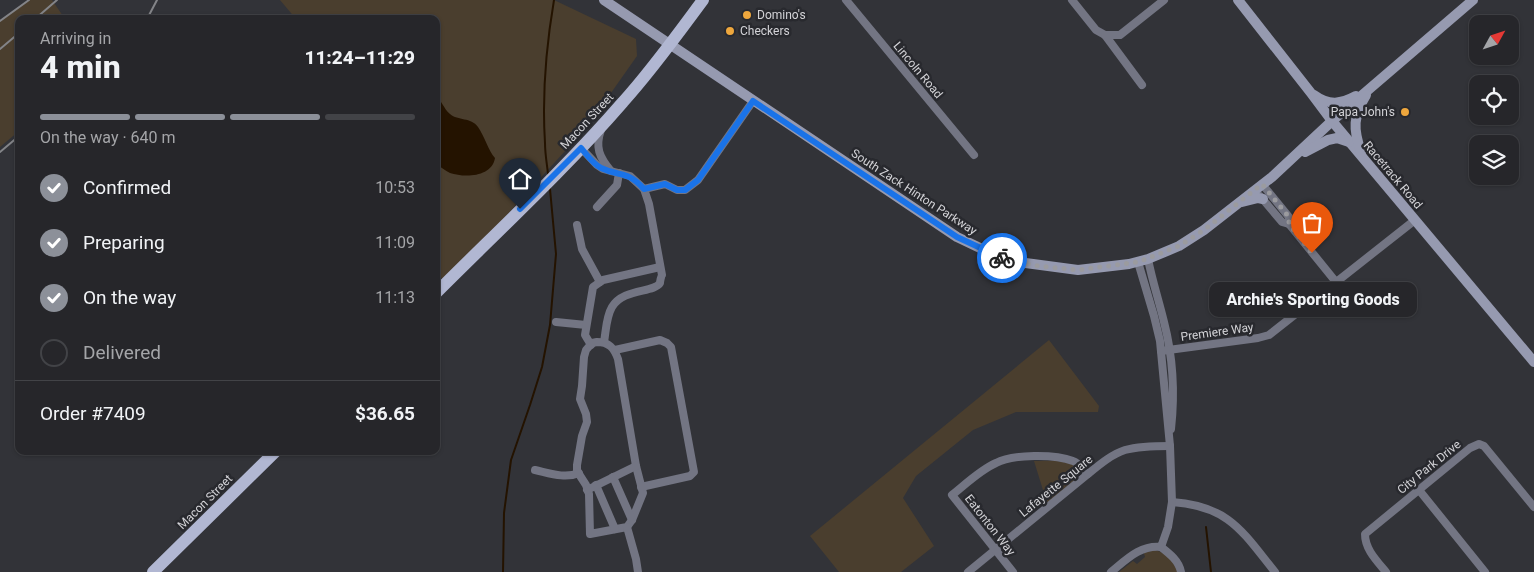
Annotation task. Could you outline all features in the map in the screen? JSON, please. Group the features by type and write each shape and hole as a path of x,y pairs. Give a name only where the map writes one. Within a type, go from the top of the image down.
{"main road":[{"name":"South Zack Hinton Parkway","path":"604,0 957,237 1001,258 1038,266 1078,270 1143,260 1179,246 1204,230 1259,187 1332,121 1473,0"},
{"name":"Macon Street","path":"440,289 549,182 629,96 703,0"},
{"name":"Racetrack Road","path":"1238,0 1332,121 1534,362"},
{"path":"1312,93 1319,99 1338,104 1368,90"},
{"path":"1363,158 1355,124 1361,104 1368,90"},
{"path":"1289,161 1328,140 1337,138 1350,142"},
{"path":"1237,205 1249,200 1263,199"},
{"name":"Macon Street","path":"153,572 272,455"}],"street":[{"name":"Lincoln Road","path":"846,0 974,155"},
{"path":"1072,0 1096,30 1105,35 1142,85"},
{"path":"1105,35 1120,35 1164,0"},
{"path":"644,189 665,184 677,190 685,190 698,180 753,101"},
{"path":"597,207 617,185 615,172 602,158 598,146 597,140 603,124"},
{"path":"581,148 597,165 630,176 644,189 649,204 662,275 656,287 624,296 616,301 609,314 604,342"},
{"path":"1259,187 1263,199 1282,222 1289,224 1336,282"},
{"path":"1259,187 1289,217 1289,224"},
{"name":"Premiere Way","path":"1165,351 1269,335 1415,220"},
{"path":"577,225 582,249 600,282"},
{"path":"1143,260 1154,286 1164,322 1165,351 1172,366 1174,405 1170,446 1172,502 1168,527 1161,547"},
{"path":"591,345 585,335 593,287 600,282 660,267"},
{"path":"556,322 586,325"},
{"path":"615,350 660,340 668,343 673,357 694,472 690,476 641,486"},
{"path":"604,342 615,350 622,377 636,466 643,494 630,524 590,534 587,490 577,465 587,422 580,394 586,350 592,343 604,342"},
{"name":"City Park Drive","path":"1386,572 1365,543 1365,534 1470,448 1479,444 1484,446 1534,507"},
{"name":"Lafayette Square","path":"968,572 1108,459 1124,451 1143,447 1170,446"},
{"name":"Eatonton Way","path":"1012,572 952,495 997,462 1018,457 1054,456 1076,461 1088,474"},
{"path":"587,490 636,466"},
{"path":"535,470 563,476 579,474"},
{"path":"614,477 630,524 638,572"},
{"path":"596,486 615,529"},
{"path":"1419,490 1485,572"},
{"path":"1172,502 1189,503 1204,507 1227,518 1244,533 1275,572"},
{"path":"1111,572 1132,554 1151,546 1161,547 1173,556 1181,572"}],"shaded area":[{"path":"30,0 52,0 62,15 15,15 15,134 0,147 0,20"},
{"path":"280,0 554,0 636,39 637,56 587,127 513,208 448,285 440,276 440,15 293,15"},
{"path":"440,101 450,114 457,118 468,120 478,127 495,158 489,169 477,174 456,175 440,167"},
{"path":"1049,340 1099,406 1098,412 1016,412 973,430 916,476 903,498 934,546 901,572 839,572 810,536"},
{"path":"1034,461 1069,463 1078,471 1078,477 1047,503"},
{"path":"1155,550 1170,558 1179,572 1119,572 1133,561 1137,564 1145,557 1144,553"}],"waterway":[{"path":"548,174 545,147 544,89 554,0"},
{"path":"503,572 504,513 511,460 542,367 550,325 556,254 550,189"},
{"path":"1206,527 1211,572"}],"railway":[{"path":"0,21 29,0"},
{"path":"40,15 57,0"},
{"path":"149,15 157,0"},
{"path":"0,49 15,36"},
{"path":"0,152 15,139"}],"way so far":[{"path":"1002,258 1038,266 1078,270 1138,262 1179,246 1204,230 1262,184 1289,217 1289,224 1312,253"}],"place":[{"name":"Domino's","path":"747,15"},
{"name":"Checkers","path":"730,31"},
{"name":"Papa John's","path":"1405,112"},
{"name":"Archie's Sporting Goods","path":"1312,253"}],"route":[{"path":"520,209 581,148 603,169 630,176 644,189 665,184 677,190 685,190 698,180 753,101 957,237 1002,258"}]}
